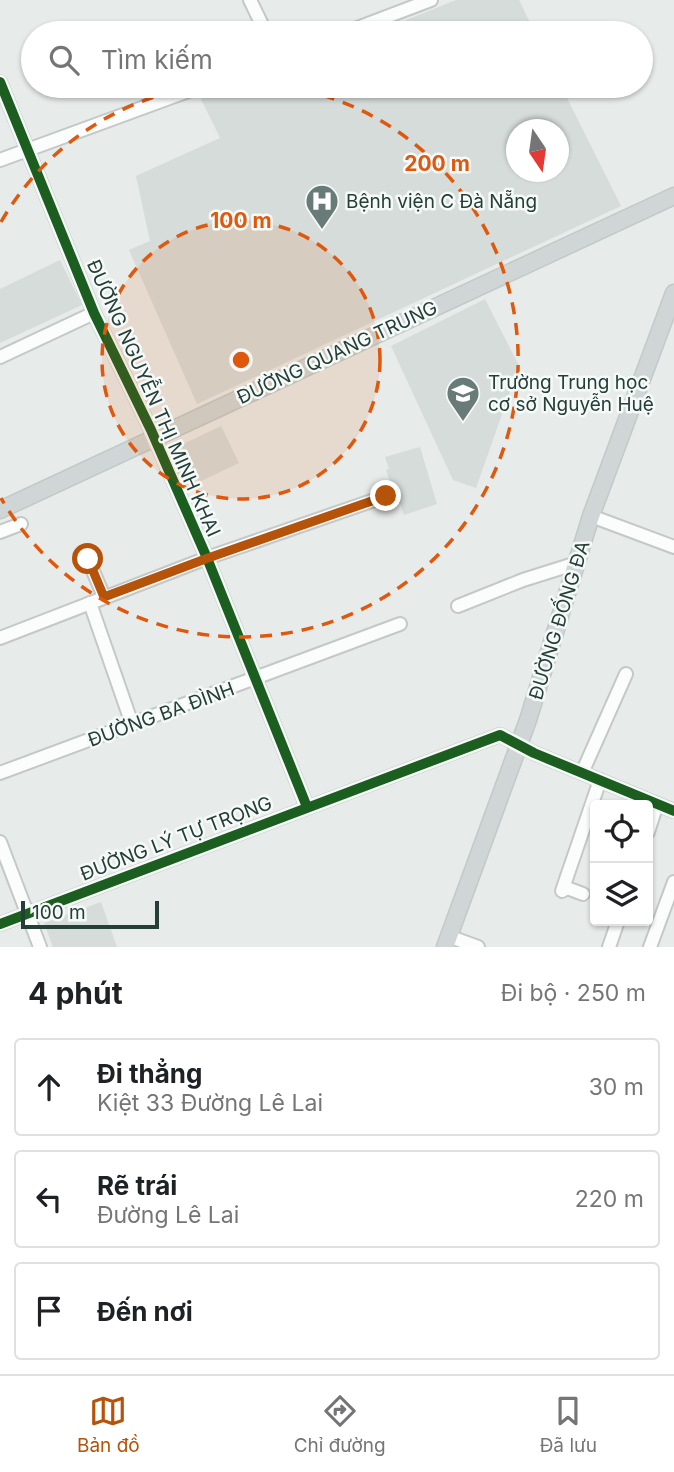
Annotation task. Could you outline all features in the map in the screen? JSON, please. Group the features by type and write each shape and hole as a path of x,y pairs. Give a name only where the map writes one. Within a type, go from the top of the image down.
{"main road":[{"name":"ĐƯỜNG QUANG TRUNG","path":"0,510 674,196"},
{"name":"ĐƯỜNG ĐỐNG ĐA","path":"447,941 519,745 592,516 674,293"}],"street":[{"path":"250,0 260,21"},
{"path":"376,21 431,0"},
{"name":"ĐƯỜNG NGUYỄN THỊ MINH KHAI","path":"0,82 94,313 208,558 307,807"},
{"path":"0,160 169,98"},
{"path":"0,357 94,313"},
{"path":"0,638 208,558 386,496"},
{"path":"592,516 674,547"},
{"path":"0,532 21,524"},
{"path":"88,559 104,597"},
{"path":"458,606 523,580 577,563"},
{"path":"90,603 132,724"},
{"name":"ĐƯỜNG BA ĐÌNH","path":"0,773 400,624"},
{"path":"582,774 626,674"},
{"name":"ĐƯỜNG LÝ TỰ TRỌNG","path":"0,924 497,735 504,735 519,745 582,774 674,811"},
{"path":"583,894 566,888 562,891 600,780"},
{"path":"653,816 657,804"},
{"path":"0,842 40,947"},
{"path":"650,947 674,882"},
{"path":"609,947 616,926"},
{"path":"447,941 478,947"}],"shaded area":[{"path":"456,0 519,0 529,21 404,21"},
{"path":"204,98 567,98 621,206 197,404 129,250 150,241 136,176 220,138 201,99"},
{"path":"60,260 82,305 0,343 0,289"},
{"name":"Trường Trung học cơ sở Nguyễn Huệ","path":"485,299 519,366 476,488 453,480 391,346"},
{"path":"221,426 239,463 199,482 181,445"},
{"path":"420,447 437,504 404,515 386,470 389,469 385,457"},
{"path":"101,902 117,947 53,947 44,923"}],"cycle path":[{"path":"0,82 94,313 151,430 207,558 307,807"},
{"path":"0,924 500,735 534,753 674,811"}],"place":[{"name":"Bệnh viện C Đà Nẵng","path":"322,231"},
{"name":"Trường Trung học cơ sở Nguyễn Huệ","path":"463,423"}],"route":[{"path":"88,559 104,597 386,496"}]}
